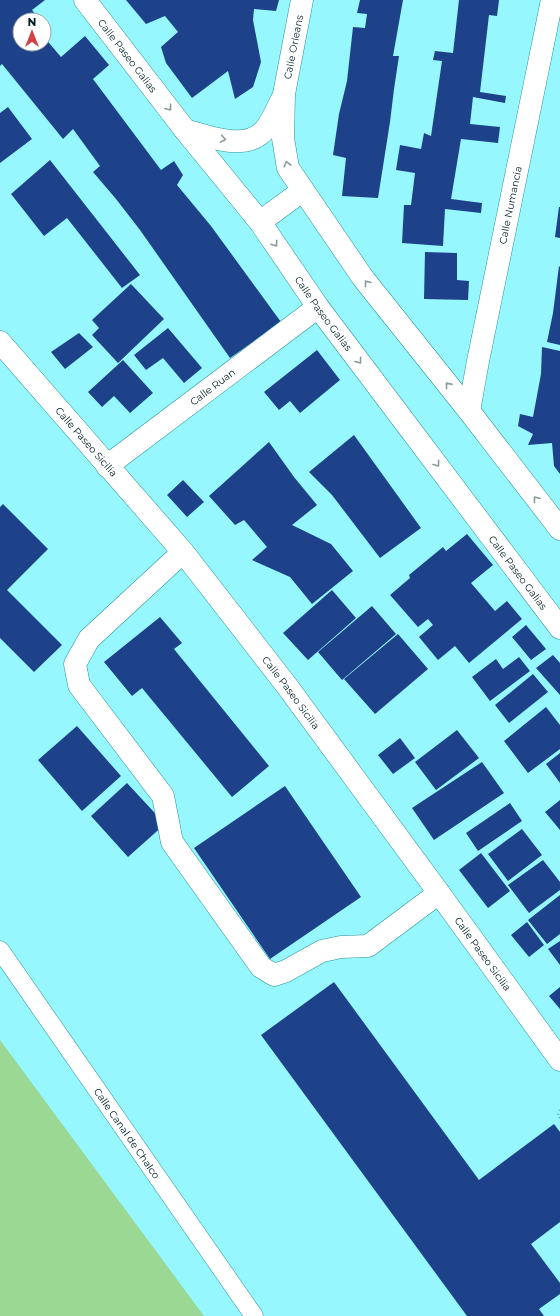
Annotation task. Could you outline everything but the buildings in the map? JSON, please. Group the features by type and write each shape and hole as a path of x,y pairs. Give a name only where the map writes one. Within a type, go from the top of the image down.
{"street":[{"name":"Calle Paseo Galias","path":"85,0 185,130 260,222 318,308 560,628"},
{"name":"Calle Orleans","path":"284,94 302,0"},
{"name":"Calle Numancia","path":"469,411 479,353 552,0"},
{"path":"185,130 226,140 240,141 255,139 267,127 284,94"},
{"path":"284,94 283,138 288,168 302,191 363,278 469,411 560,530"},
{"path":"260,222 302,191"},
{"name":"Calle Ruan","path":"107,466 318,308"},
{"name":"Calle Paseo Sicilia","path":"0,342 183,552 291,692 560,1060"},
{"path":"183,552 89,639 75,664 79,685 163,796 172,842 261,967 274,975 286,971 322,951 341,947 368,946 439,893"}],"lane":[{"name":"Calle Canal de Chalco","path":"0,950 254,1316"}],"path":[{"path":"560,1110 558,1115 560,1118"}],"green space":[{"path":"0,1040 204,1316 0,1316"}]}
